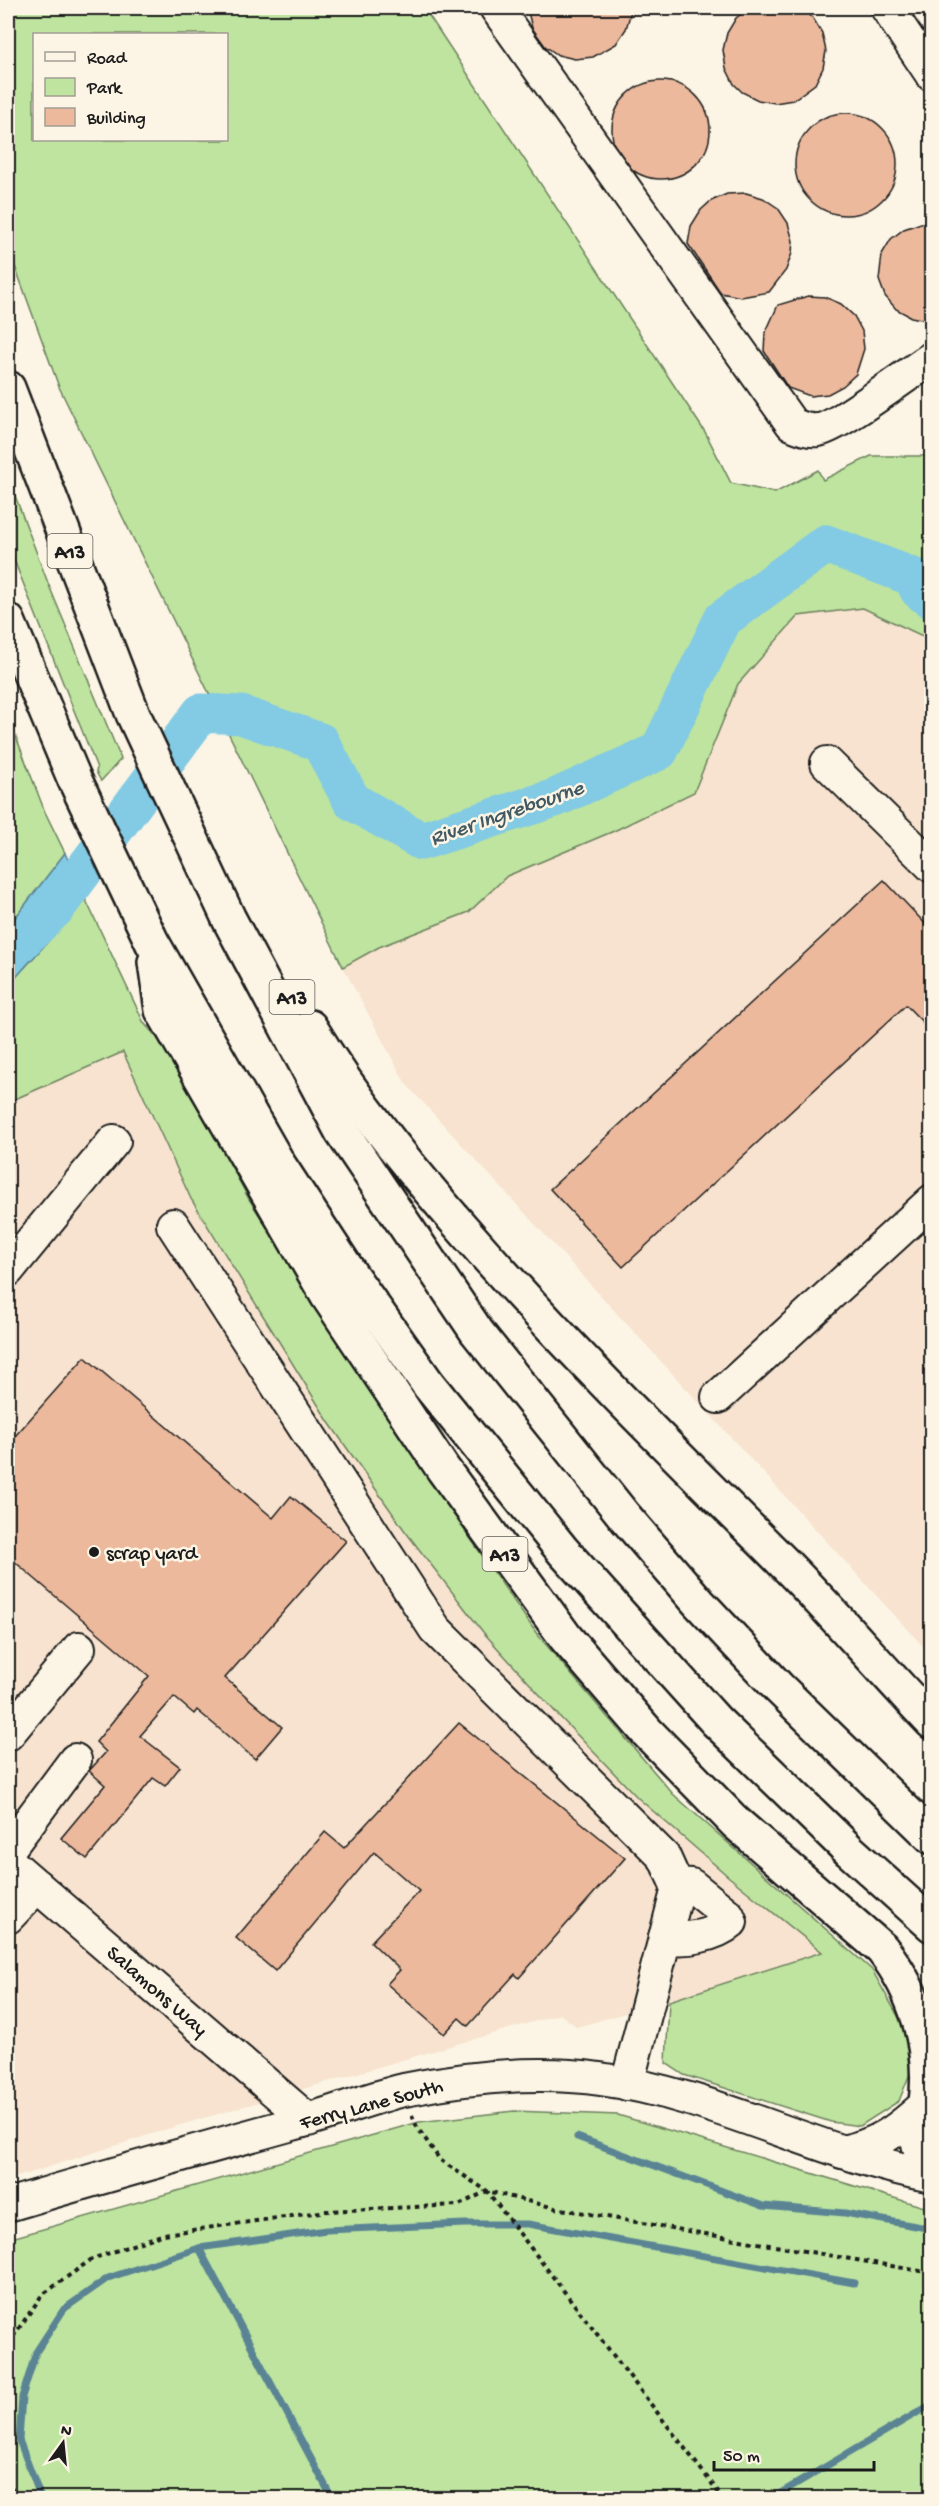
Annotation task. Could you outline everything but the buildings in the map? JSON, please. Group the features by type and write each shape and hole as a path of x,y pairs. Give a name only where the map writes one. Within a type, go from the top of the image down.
{"highway":[{"name":"A13","path":"8,388 133,714 229,920 342,1132 477,1332 625,1517 699,1603 778,1688 932,1837"},
{"name":"A13","path":"8,621 74,778 146,929 279,1166 351,1275 428,1384 563,1551 716,1721 850,1851 932,1925"},
{"name":"A13","path":"229,920 272,964 344,1083 450,1214 582,1359 784,1563 932,1722"},
{"name":"A13","path":"146,929 162,1010 327,1295 443,1469 566,1638 604,1684 647,1732 736,1823 882,1949 896,1966 917,2013 925,2044 929,2078 927,2103"}],"street":[{"path":"496,8 792,424 806,430 821,430 932,358"},
{"path":"886,8 932,75"},
{"path":"827,763 932,866"},
{"path":"8,1270 114,1141"},
{"path":"718,1397 932,1201"},
{"path":"173,1226 435,1629 661,1853 678,1884 627,2084"},
{"path":"8,1734 79,1648"},
{"path":"8,1850 75,1760"},
{"name":"Salamons Way","path":"8,1861 308,2120"},
{"path":"665,1937 682,1941 725,1927 731,1922 728,1915 691,1885 678,1884"},
{"path":"8,1917 37,1886"},
{"name":"Ferry Lane South","path":"8,2205 402,2091 473,2078 540,2074 601,2079 661,2091 881,2165 932,2176"},
{"path":"842,2152 869,2147 894,2131 927,2103"},
{"path":"927,2103 917,2123 916,2139 921,2155 932,2169"}],"path":[{"path":"402,2091 417,2127 440,2160 488,2192 723,2499"},
{"path":"8,2344 42,2295 92,2259 164,2234 327,2211 459,2205 488,2192 555,2208 932,2272"},
{"path":"8,2479 16,2499"}],"shaded area":[{"path":"863,608 931,640 931,1655 406,1084 343,967 379,947 469,912 507,876 614,831 694,792 738,684 797,616"},
{"path":"123,1051 191,1199 328,1421 405,1531 483,1632 638,1798 729,1877 823,1953 577,2027 560,2014 177,2126 8,2180 8,1102"}],"green space":[{"path":"8,8 424,8 705,432 731,483 775,493 818,470 823,480 871,456 931,456 931,640 863,608 798,616 738,684 694,792 614,831 507,876 469,912 379,947 343,967 59,387 8,247"},
{"path":"8,477 48,583 121,759 101,781 8,545"},
{"path":"8,716 45,812 65,853 8,927 8,817 11,815 8,808"},
{"path":"84,896 144,1023 169,1051 249,1199 401,1439 537,1634 673,1794 872,1970 908,2034 911,2071 899,2101 860,2126 831,2122 684,2075 666,2063 669,2001 822,1952 729,1877 638,1798 483,1632 405,1531 328,1421 191,1199 123,1052 8,1102 8,986 77,909"},
{"path":"514,2111 618,2115 931,2209 931,2498 8,2498 8,2239 419,2122"}],"water":[{"path":"65,853 84,896 77,909 8,986 8,927"}],"waterway":[{"name":"River Ingrebourne","path":"8,954 55,909 201,713 241,715 320,742 352,801 421,841 555,798 659,751 723,619 826,544 913,577 919,590 932,600"},
{"path":"577,2137 763,2206 845,2213 932,2229"},
{"path":"41,2498 19,2440 22,2397 36,2352 64,2309 108,2278 199,2248 326,2230 465,2224 528,2224 854,2283"},
{"path":"199,2248 332,2498"},
{"path":"772,2498 932,2404"}],"place":[{"name":"scrap yard","path":"94,1552"}]}
